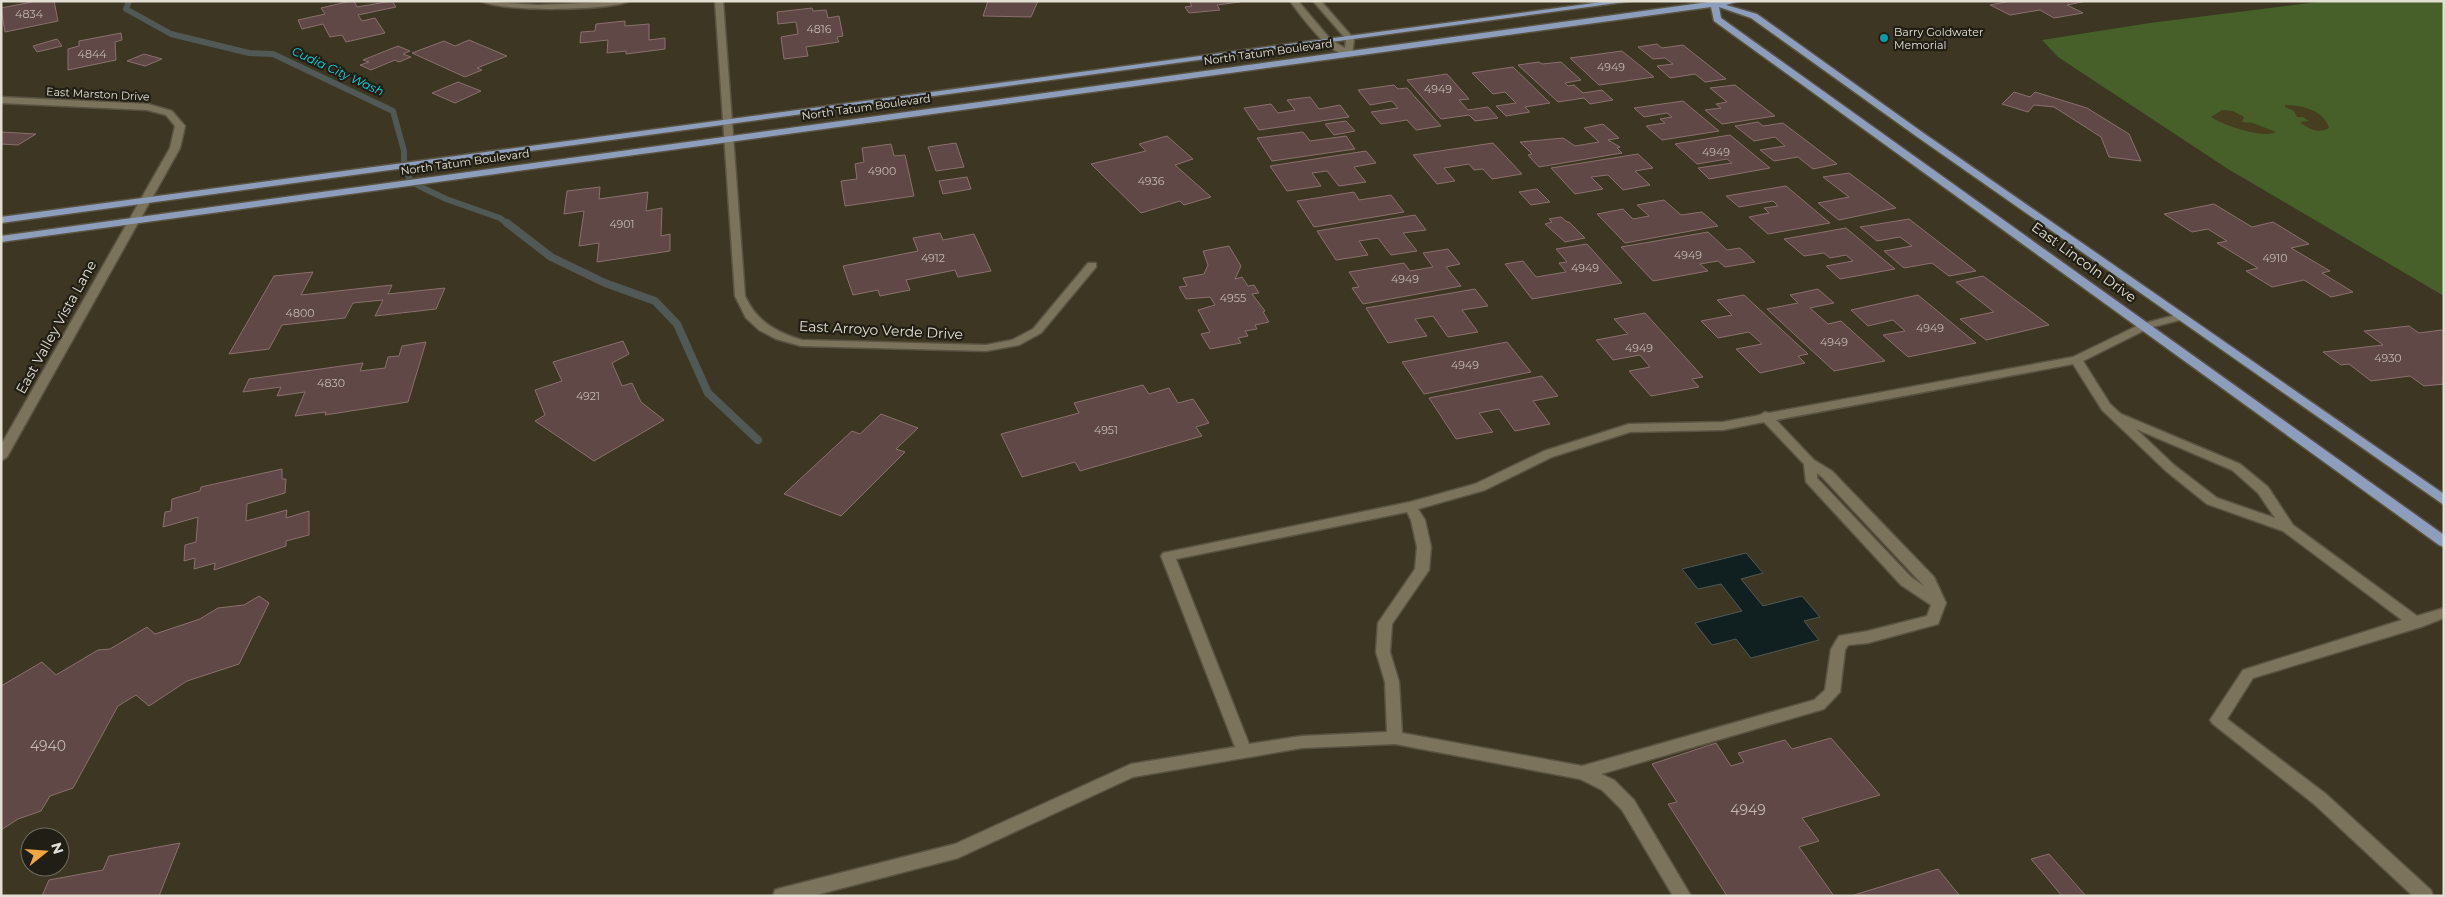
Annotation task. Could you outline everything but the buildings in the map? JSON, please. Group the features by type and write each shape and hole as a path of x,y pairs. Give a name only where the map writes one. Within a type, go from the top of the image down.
{"main road":[{"name":"North Tatum Boulevard","path":"1,220 1628,1"},
{"name":"North Tatum Boulevard","path":"1,240 135,216 729,138 1735,1"},
{"name":"East Lincoln Drive","path":"1712,3 1754,16 2444,501"},
{"name":"East Lincoln Drive","path":"1712,3 1717,19 2444,542"}],"street":[{"path":"485,1 520,7 546,8 625,1"},
{"name":"East Arroyo Verde Drive","path":"719,1 740,296 746,313 761,327 801,343 986,348 1015,342 1037,331 1092,265"},
{"path":"1294,1 1328,42 1349,54 1350,39 1317,1"},
{"name":"East Marston Drive","path":"1,100 127,104 169,112 180,126 175,148 135,216"},
{"name":"East Valley Vista Lane","path":"1,457 135,216"},
{"path":"1244,751 1168,556 1410,506 1480,487 1548,454 1629,428 1723,426 1765,416 1824,408 1998,372 2076,360 2105,343 2146,326 2180,317"},
{"path":"2076,360 2106,407 2170,468 2212,501 2288,528 2416,623"},
{"path":"2115,415 2236,467 2263,490 2288,528"},
{"path":"1582,773 1819,705 1832,692 1838,649 1844,640 1868,637 1933,620 1939,603 1929,581 1827,474 1810,463 1765,416"},
{"path":"1395,738 1392,682 1383,652 1384,623 1422,570 1424,547 1418,520 1410,506"},
{"path":"2425,896 2320,799 2218,720 2248,674 2444,613"},
{"path":"781,896 958,851 1131,771 1302,742 1395,738 1582,773 1608,784 1628,806 1683,896"}],"green space":[{"path":"2325,1 2444,1 2444,296 2228,169 2058,57 2042,40 2150,23"}],"sand":[{"path":"2285,105 2298,106 2318,113 2327,122 2329,128 2318,131 2306,127 2300,122 2309,121 2303,117 2297,117 2294,111 2285,107"},
{"path":"2222,110 2233,111 2244,117 2242,122 2253,123 2276,132 2262,134 2253,132 2233,127 2211,117"}],"shaded area":[{"path":"1746,553 1763,573 1741,579 1763,606 1802,596 1820,617 1804,621 1819,640 1751,658 1736,639 1712,645 1695,623 1742,611 1721,584 1698,589 1682,569"}],"waterway":[{"name":"Cudia City Wash","path":"129,1 126,9 171,34 249,53 273,54 393,111 404,151 404,166 411,182 446,199 500,218 508,224"},
{"name":"Cudia City Wash","path":"507,223 551,257 605,283 655,301 677,324 708,393 758,440"}],"place":[{"name":"Barry Goldwater Memorial","path":"1884,38"}]}
